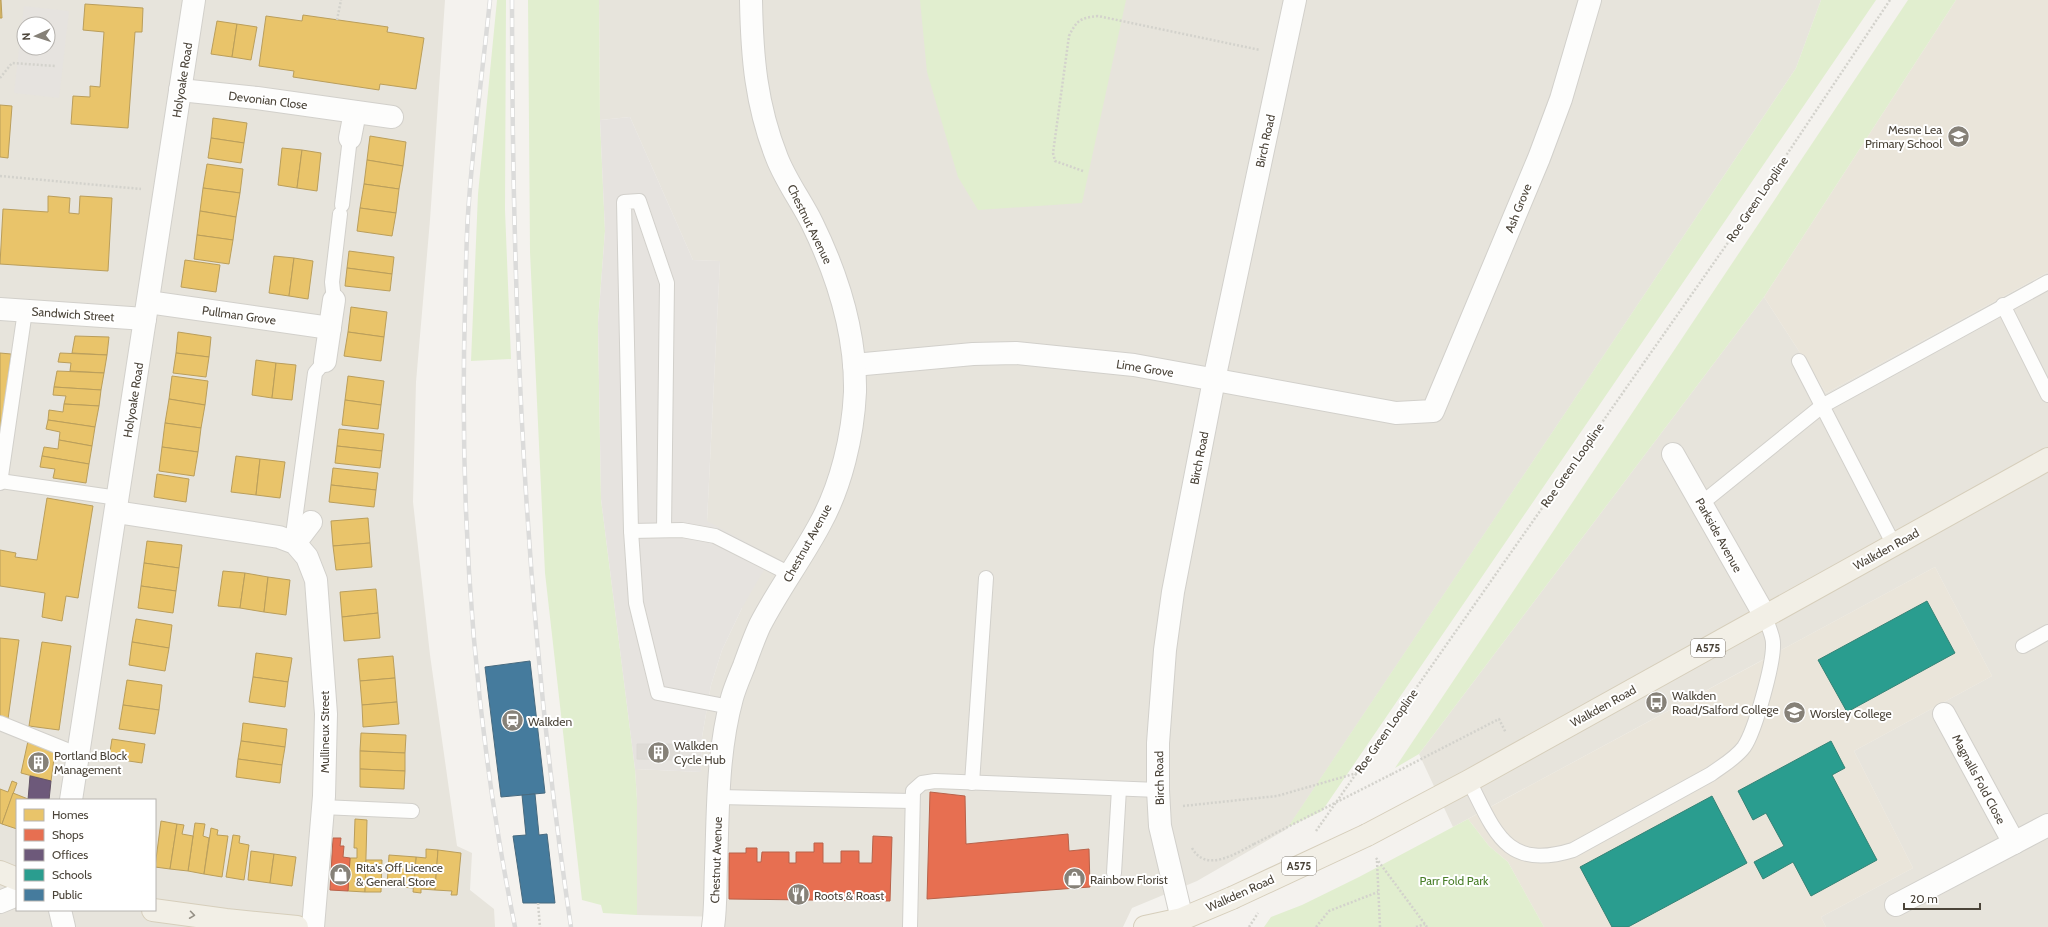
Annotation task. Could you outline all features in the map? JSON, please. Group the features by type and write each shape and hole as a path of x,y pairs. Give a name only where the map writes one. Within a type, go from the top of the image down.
{"main road":[{"name":"Walkden Road","path":"1151,927 1182,920 1367,835 1468,781 2048,459"},
{"path":"0,872 16,878"},
{"path":"156,910 226,920 297,927"}],"street":[{"name":"Holyoake Road","path":"72,799 194,0"},
{"name":"Chestnut Avenue","path":"713,927 719,797 724,736 732,696 760,625 821,523 836,489 852,419 855,392 851,336 846,311 830,261 812,222 778,161 765,126 757,91 752,57 751,0"},
{"name":"Birch Road","path":"1182,920 1160,826 1158,799 1158,743 1165,650 1173,592 1214,380 1295,0"},
{"name":"Ash Grove","path":"1433,411 1561,99 1590,0"},
{"name":"Devonian Close","path":"180,90 257,98 392,117"},
{"path":"350,138 355,112"},
{"path":"325,361 334,300"},
{"name":"Sandwich Street","path":"0,309 25,311 147,311"},
{"name":"Pullman Grove","path":"147,311 330,328"},
{"name":"Lime Grove","path":"854,365 973,354 1016,353 1134,365 1396,413 1433,411"},
{"name":"Parkside Avenue","path":"1673,454 1765,616"},
{"path":"117,505 279,537 294,542 311,522"},
{"name":"Mullineux Street","path":"294,542 307,556 316,580 326,714 322,807 313,927"},
{"name":"Magnalls Fold Close","path":"1944,714 2014,843"},
{"path":"1896,905 2048,825"},
{"path":"0,902 16,896"},
{"path":"60,911 64,927"}],"lane":[{"path":"334,300 332,282 350,138"},
{"path":"664,530 667,284 639,201 624,202 631,531 636,603 658,692 730,707"},
{"path":"1702,504 1822,406 2003,305 2048,282"},
{"path":"2003,305 2048,395"},
{"path":"25,311 0,482 117,505"},
{"path":"294,542 316,373 325,361"},
{"path":"1799,361 1894,545"},
{"path":"631,531 682,530 715,536 790,574"},
{"path":"972,783 986,578"},
{"path":"1468,781 1485,814 1501,839 1511,848 1526,856 1555,856 1573,850 1711,774 1730,761 1744,748 1752,734 1767,678 1774,642 1765,616"},
{"path":"2024,646 2048,632"},
{"path":"0,723 79,755"},
{"path":"910,927 912,801 913,791 922,783 935,781 1119,789 1158,799"},
{"path":"1114,873 1119,789"},
{"path":"719,797 912,801"},
{"path":"322,807 412,811"}],"path":[{"path":"337,20 341,0"},
{"name":"Roe Green Loopline","path":"1312,837 1727,244 1890,0"},
{"path":"1083,171 1055,161 1053,153 1069,36 1076,23 1086,18 1098,16 1284,55"},
{"path":"0,78 12,63 55,66"},
{"path":"0,176 165,191"},
{"path":"1191,847 1195,854 1203,860 1213,861 1254,844 1499,719"},
{"path":"1158,799 1277,796 1357,773"},
{"path":"1367,835 1377,860 1426,925 1416,927"},
{"path":"1377,860 1379,926"},
{"path":"1316,927 1329,910 1378,892"},
{"path":"538,903 540,927"},
{"path":"1249,927 1262,908"}],"shaded area":[{"path":"0,0 445,0 430,220 416,382 413,502 430,655 457,846 472,853 470,890 494,909 495,927 0,927"},
{"path":"599,0 1821,0 1796,68 1287,829 1197,881 1132,908 1123,927 720,927 724,917 637,915 637,800 635,769 701,772 702,737 711,685 722,650 742,608 707,522 720,261 693,260 630,117 600,120"},
{"name":"Mesne Lea Primary School","path":"1956,0 2048,0 2048,272 1826,393 1764,297"},
{"path":"24,6 69,11 59,98 14,93 18,56 56,56 56,16 23,16"},
{"path":"630,117 693,260 720,261 707,521 772,556 742,608 722,650 711,685 702,737 701,772 635,769 601,499 598,323 605,231 600,120"},
{"path":"2048,272 2048,927 1826,927 1821,917 1913,868 1854,751 1992,676 1935,567 1453,827 1419,754 1764,297 1826,393"},
{"name":"Worsley College","path":"1935,567 1992,676 1854,751 1913,868 1821,917 1826,927 1544,927 1508,862 1489,846 1468,819"}],"green space":[{"path":"497,0 506,0 505,210 511,359 471,361 478,194"},
{"path":"528,0 599,0 600,120 605,231 598,323 601,499 635,769 637,800 637,915 603,913 601,905 582,900 545,573 530,252"},
{"path":"920,0 1126,0 1082,203 978,210 958,177 927,72"},
{"path":"1821,0 1876,0 1322,811 1288,827 1796,68"},
{"path":"1908,0 1956,0 1764,297 1419,754 1395,768"},
{"name":"Parr Fold Park","path":"1468,819 1489,846 1508,862 1544,927 1264,927 1271,917 1302,905 1359,877"}],"building: Homes":[{"path":"1,0 2,18 0,18"},
{"path":"85,4 143,8 142,32 135,32 128,128 71,124 73,96 90,97 90,86 100,87 104,32 83,30"},
{"path":"303,15 388,27 387,32 424,38 416,89 380,84 379,90 293,77 294,71 259,66 266,16 302,21"},
{"path":"217,21 237,24 232,57 211,54"},
{"path":"237,24 257,27 251,60 232,57"},
{"path":"0,105 12,106 8,158 0,157"},
{"path":"213,118 247,123 244,143 211,138"},
{"path":"370,136 406,142 403,166 367,160"},
{"path":"211,138 244,143 241,163 208,158"},
{"path":"282,148 302,150 297,188 278,185"},
{"path":"302,150 321,153 317,191 297,188"},
{"path":"367,160 403,166 399,189 364,184"},
{"path":"207,164 243,169 240,193 203,188"},
{"path":"364,184 399,189 396,213 360,208"},
{"path":"203,188 240,193 236,217 200,211"},
{"path":"48,196 70,198 69,213 79,214 80,196 112,198 108,271 0,264 3,209 48,212"},
{"path":"360,208 396,213 392,236 357,231"},
{"path":"200,211 236,217 233,240 197,235"},
{"path":"197,235 233,240 229,264 194,259"},
{"path":"349,251 394,257 392,274 347,268"},
{"path":"274,256 294,258 289,296 269,293"},
{"path":"294,258 313,261 308,299 289,296"},
{"path":"185,260 220,265 216,292 181,287"},
{"path":"347,268 392,274 390,291 345,286"},
{"path":"351,307 387,312 384,337 348,332"},
{"path":"178,332 211,337 209,357 176,353"},
{"path":"348,332 384,337 381,361 344,356"},
{"path":"75,336 109,337 107,355 72,353"},
{"path":"0,353 11,354 0,442"},
{"path":"60,353 107,355 104,373 70,371 71,363 58,362"},
{"path":"176,353 209,357 206,377 173,373"},
{"path":"256,360 276,363 272,398 252,395"},
{"path":"276,363 296,365 292,400 272,398"},
{"path":"57,371 104,373 101,390 54,387"},
{"path":"172,376 208,381 205,405 169,399"},
{"path":"348,376 384,381 381,405 345,400"},
{"path":"54,387 101,390 99,406 64,404 66,396 53,395"},
{"path":"169,399 205,405 201,428 165,423"},
{"path":"345,400 381,405 378,429 342,425"},
{"path":"64,404 99,406 95,427 48,420 49,410 63,412"},
{"path":"48,420 95,427 92,446 59,440 60,432 46,429"},
{"path":"165,423 201,428 198,452 162,447"},
{"path":"339,429 384,434 382,451 337,446"},
{"path":"59,440 92,446 89,464 42,456 44,447 58,449"},
{"path":"337,446 382,451 380,468 335,463"},
{"path":"162,447 198,452 194,476 159,471"},
{"path":"42,456 89,464 86,483 53,478 55,469 40,467"},
{"path":"236,456 260,459 256,495 231,492"},
{"path":"260,459 285,462 280,498 256,495"},
{"path":"333,468 378,473 376,490 331,485"},
{"path":"157,474 189,479 186,502 154,497"},
{"path":"331,485 376,490 374,507 329,502"},
{"path":"47,498 93,506 78,598 66,596 62,621 42,617 45,593 0,586 0,550 16,553 15,557 37,560"},
{"path":"368,518 370,543 333,546 331,521"},
{"path":"147,541 182,545 179,568 144,563"},
{"path":"370,543 372,567 336,570 333,546"},
{"path":"144,563 179,568 176,591 141,586"},
{"path":"223,571 245,573 240,608 218,606"},
{"path":"245,573 268,577 264,612 240,608"},
{"path":"268,577 290,580 286,615 264,612"},
{"path":"141,586 176,591 173,613 138,608"},
{"path":"376,589 378,613 342,617 340,592"},
{"path":"378,613 380,638 344,641 342,617"},
{"path":"136,619 172,625 169,648 132,642"},
{"path":"0,638 19,640 8,719 0,716"},
{"path":"42,642 71,646 59,730 29,726"},
{"path":"132,642 169,648 165,671 129,665"},
{"path":"256,653 292,658 288,682 253,677"},
{"path":"393,656 395,678 360,681 358,659"},
{"path":"253,677 288,682 285,707 249,702"},
{"path":"395,678 397,702 362,705 360,681"},
{"path":"127,680 162,685 159,710 123,705"},
{"path":"397,702 399,724 363,727 362,705"},
{"path":"123,705 159,710 155,734 119,729"},
{"path":"243,723 287,729 285,747 241,741"},
{"path":"361,733 406,735 405,753 360,751"},
{"path":"112,739 145,744 142,763 109,758"},
{"name":"Portland Block Management","path":"28,741 55,751 51,781 21,773"},
{"path":"241,741 285,747 282,765 238,759"},
{"path":"360,751 405,753 405,771 360,769"},
{"path":"238,759 282,765 280,783 236,777"},
{"path":"360,769 405,771 404,789 360,787"},
{"path":"12,781 17,783 2,824 0,823 0,789 8,792"},
{"path":"13,793 28,799 16,799 16,829 2,824"},
{"path":"355,819 367,820 365,892 348,891 350,858 357,858 357,848 354,848"},
{"path":"161,821 177,824 170,869 156,867"},
{"path":"195,823 205,824 203,836 209,838 204,874 188,871"},
{"path":"177,824 184,825 182,834 193,836 188,871 170,869"},
{"path":"211,828 218,830 217,835 228,836 222,877 204,874"},
{"path":"233,835 240,836 239,843 249,845 244,880 226,877"},
{"path":"426,849 438,850 435,890 421,889 421,893 413,892 416,857 426,858"},
{"path":"438,850 461,853 457,895 451,895 452,891 435,890"},
{"path":"251,851 274,854 270,883 248,880"},
{"path":"274,854 296,857 292,886 270,883"},
{"path":"389,855 416,857 414,888 387,886"},
{"path":"366,860 382,860 381,892 365,892"}],"building: Shops":[{"path":"930,792 965,796 966,844 1068,834 1069,851 1089,849 1090,887 927,899"},
{"path":"873,836 892,837 890,901 729,899 729,853 746,853 746,848 757,848 757,862 761,862 762,852 789,852 789,863 796,863 796,852 814,852 814,843 823,843 823,863 841,863 841,851 859,851 859,863 872,863"},
{"name":"Rita's Off Licence & General Store","path":"333,838 341,838 340,846 344,846 343,857 350,858 348,891 330,890"}],"building: Offices":[{"path":"30,776 51,781 49,799 28,799"}],"building: Schools":[{"path":"1927,601 1955,653 1847,712 1818,660"},
{"path":"1831,741 1845,768 1832,775 1877,860 1811,896 1793,862 1763,879 1754,862 1784,846 1766,813 1753,820 1738,791"},
{"path":"1712,796 1747,863 1628,927 1612,927 1580,867"}],"building: Public":[{"path":"530,661 545,793 501,797 485,667"},
{"path":"535,794 539,835 547,834 555,903 523,903 513,836 526,835 522,795"}],"building: Other":[{"name":"Walkden Cycle Hub","path":"637,744 680,744 679,760 637,759"}],"railway":[{"path":"490,0 473,150 467,227 464,386 467,541 472,619 489,774 515,927"},
{"path":"512,0 515,232 524,465 542,696 555,812 571,927"}],"place":[{"name":"Mesne Lea Primary School","path":"1958,136"},
{"name":"Walkden Road/Salford College","path":"1656,702"},
{"name":"Worsley College","path":"1794,713"},
{"name":"Walkden","path":"513,721"},
{"name":"Walkden Cycle Hub","path":"658,752"},
{"name":"Portland Block Management","path":"39,762"},
{"name":"Rita's Off Licence & General Store","path":"340,874"},
{"name":"Rainbow Florist","path":"1075,879"},
{"name":"Roots & Roast","path":"799,895"}]}
